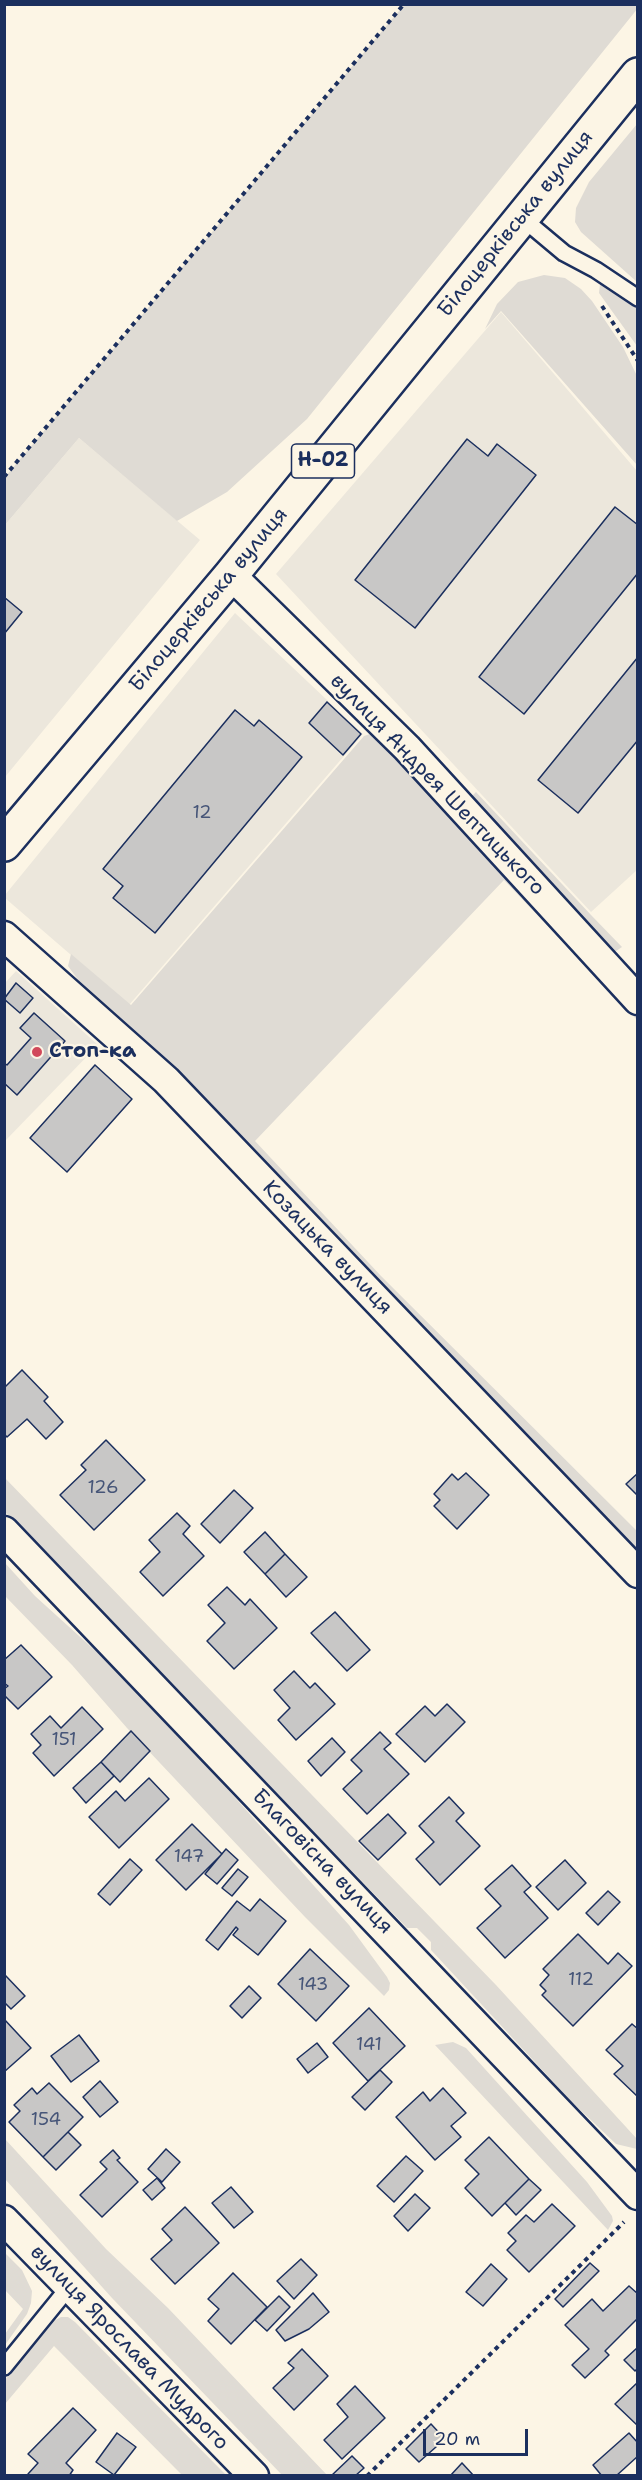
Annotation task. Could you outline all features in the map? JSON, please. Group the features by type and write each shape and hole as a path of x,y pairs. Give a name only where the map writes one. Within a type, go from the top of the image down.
{"main road":[{"name":"Білоцерківська вулиця","path":"4,844 231,575 638,75"}],"street":[{"name":"вулиця Андрея Шептицького","path":"231,575 407,748 638,1000"},
{"name":"Козацька вулиця","path":"4,936 166,1080 638,1573"},
{"name":"Благовісна вулиця","path":"4,1531 633,2206"},
{"name":"вулиця Ярослава Мудрого","path":"4,2220 254,2475"}],"lane":[{"path":"521,217 564,254 596,270 638,298"},
{"path":"4,2367 69,2287"}],"path":[{"path":"4,477 404,4"},
{"path":"367,2475 633,2206"}],"shaded area":[{"path":"637,4 638,8 307,419 227,492 177,521 79,438 5,525 5,477 404,5"},
{"path":"637,124 637,282 581,232 575,222 576,208 589,182"},
{"path":"544,275 565,278 581,289 592,301 623,347 637,376 637,465 501,311 485,329 497,304 518,282"},
{"path":"600,284 624,300 637,285 637,346 599,293"},
{"path":"501,312 637,471 637,870 591,912 276,574"},
{"path":"79,438 200,540 5,777 5,525"},
{"path":"235,613 363,734 129,1005 5,898 5,895"},
{"path":"379,734 637,1014 637,1020 504,880 255,1141 381,1276 637,1531 637,1552 546,1453 376,1283 182,1080 79,981 68,966 71,954 131,1005 364,736"},
{"path":"476,792 622,947 616,951 609,950 469,799"},
{"path":"16,971 98,1045 5,1141 5,983"},
{"path":"4,1477 496,1985 637,2139 637,2149 616,2144 571,2101 431,1950 431,1942 417,1928 407,1928 5,1512"},
{"path":"5,1563 35,1596 121,1674 349,1925 390,1983 389,1990 384,1996 305,1917 127,1728 72,1665 5,1596"},
{"path":"453,2042 466,2048 587,2182 612,2216 613,2221 608,2230 435,2045"},
{"path":"5,2139 106,2249 168,2308 327,2475 282,2475 112,2298 5,2179"},
{"path":"5,2253 22,2270 32,2291 27,2314 5,2345 5,2334 23,2309 5,2290"},
{"path":"61,2317 68,2317 75,2322 226,2475 182,2475 54,2346 5,2404 5,2380 52,2322"}],"building":[{"path":"467,439 488,456 497,444 536,475 415,628 355,580"},
{"path":"615,507 638,525 638,573 524,714 479,677"},
{"path":"4,597 22,612 4,634"},
{"path":"638,657 638,740 578,813 538,780"},
{"path":"327,702 361,734 343,755 309,723"},
{"path":"235,710 254,726 259,720 302,757 155,933 113,898 123,886 103,869"},
{"path":"16,983 33,998 20,1013 4,999"},
{"name":"Стоп-ка","path":"34,1013 65,1041 17,1095 4,1083 4,1063 7,1065 31,1038 20,1028"},
{"path":"95,1065 132,1099 67,1172 30,1138"},
{"path":"22,1370 48,1397 44,1401 63,1422 46,1439 27,1419 7,1437 4,1434 4,1388"},
{"path":"106,1440 145,1480 94,1530 60,1495 86,1470 81,1465"},
{"path":"466,1473 489,1495 457,1529 434,1506 440,1500 434,1494 452,1474 458,1480"},
{"path":"638,1473 638,1496 626,1484"},
{"path":"234,1490 253,1508 220,1543 201,1524"},
{"path":"177,1513 190,1526 183,1534 204,1556 163,1596 140,1572 160,1552 149,1540"},
{"path":"265,1532 285,1554 265,1574 244,1552"},
{"path":"285,1554 307,1577 286,1597 265,1574"},
{"path":"227,1587 245,1605 250,1599 277,1628 234,1669 207,1641 225,1623 208,1605"},
{"path":"335,1612 370,1650 347,1671 311,1633"},
{"path":"21,1645 52,1677 18,1709 4,1695 4,1689 8,1686 4,1683 4,1660"},
{"path":"294,1671 310,1688 315,1683 335,1704 296,1740 278,1720 290,1708 274,1690"},
{"path":"447,1704 465,1722 425,1762 396,1734 425,1706 435,1716"},
{"path":"82,1707 103,1729 54,1776 33,1753 41,1745 31,1734 50,1716 61,1728"},
{"path":"131,1731 150,1751 120,1782 101,1762"},
{"path":"380,1732 391,1743 384,1749 409,1774 367,1814 343,1789 362,1771 351,1760"},
{"path":"332,1738 345,1752 321,1776 308,1761"},
{"path":"101,1762 114,1776 86,1803 73,1788"},
{"path":"149,1778 169,1799 119,1848 89,1817 116,1791 125,1801"},
{"path":"449,1797 464,1813 456,1821 480,1846 440,1885 416,1859 434,1842 419,1826"},
{"path":"388,1814 406,1833 378,1860 359,1841"},
{"path":"192,1824 222,1854 186,1890 156,1860"},
{"path":"226,1849 238,1860 217,1884 205,1874"},
{"path":"130,1859 142,1870 110,1905 98,1894"},
{"path":"565,1860 586,1883 558,1910 536,1887"},
{"path":"512,1865 531,1886 524,1892 548,1918 505,1958 477,1928 501,1906 485,1889"},
{"path":"238,1869 248,1877 232,1896 222,1888"},
{"path":"608,1891 620,1902 598,1925 586,1913"},
{"path":"260,1899 286,1921 258,1955 233,1935 238,1929 236,1927 218,1950 206,1940 237,1901 250,1911"},
{"path":"578,1934 608,1964 618,1953 632,1966 573,2026 542,1995 546,1991 540,1985 549,1975 543,1969"},
{"path":"310,1949 349,1986 316,2021 278,1984"},
{"path":"5,1975 25,1996 11,2009 4,2002"},
{"path":"249,1986 261,1998 242,2018 230,2006"},
{"path":"369,2008 405,2046 368,2081 333,2043"},
{"path":"4,2019 31,2048 4,2072"},
{"path":"632,2024 638,2029 638,2097 614,2074 623,2066 606,2050"},
{"path":"79,2035 99,2061 71,2082 51,2056"},
{"path":"317,2043 328,2057 308,2073 297,2059"},
{"path":"380,2070 392,2082 365,2110 352,2097"},
{"path":"100,2081 118,2102 100,2117 83,2097"},
{"path":"49,2083 83,2117 43,2157 9,2122 20,2111 14,2105 32,2088 37,2094"},
{"path":"443,2088 466,2113 451,2126 461,2137 435,2160 396,2117 423,2092 430,2101"},
{"path":"68,2132 81,2145 56,2170 43,2157"},
{"path":"489,2137 529,2179 492,2216 465,2188 479,2174 465,2160"},
{"path":"166,2149 180,2162 162,2182 148,2169"},
{"path":"113,2150 120,2158 117,2160 138,2182 102,2217 80,2195 107,2169 100,2162"},
{"path":"406,2156 423,2171 394,2202 377,2186"},
{"path":"157,2178 165,2188 152,2200 143,2190"},
{"path":"529,2179 541,2190 516,2215 505,2203"},
{"path":"231,2187 253,2212 234,2228 212,2203"},
{"path":"415,2194 430,2208 408,2231 394,2216"},
{"path":"552,2204 575,2226 529,2272 507,2250 516,2241 508,2233 526,2215 534,2222"},
{"path":"185,2207 219,2243 175,2284 151,2259 172,2240 162,2229"},
{"path":"301,2259 317,2275 294,2299 277,2281"},
{"path":"590,2263 599,2271 563,2307 555,2299"},
{"path":"491,2264 507,2279 483,2306 466,2292"},
{"path":"233,2273 267,2307 231,2344 208,2321 219,2309 208,2299"},
{"path":"629,2286 638,2294 638,2318 605,2351 609,2355 585,2378 572,2365 589,2349 565,2325 592,2299 603,2311"},
{"path":"313,2293 329,2312 309,2329 285,2341 276,2330"},
{"path":"279,2296 290,2307 267,2331 255,2320"},
{"path":"638,2347 638,2368 635,2371 624,2360"},
{"path":"302,2349 328,2376 294,2410 273,2388 294,2368 288,2363"},
{"path":"638,2382 638,2426 615,2404"},
{"path":"355,2386 385,2418 342,2459 324,2440 348,2417 337,2404"},
{"path":"73,2408 96,2430 66,2463 73,2470 69,2476 29,2476 28,2474 38,2463 28,2454"},
{"path":"431,2424 445,2439 419,2462 406,2449"},
{"path":"117,2433 136,2447 114,2475 96,2462"},
{"path":"629,2433 638,2443 638,2456 616,2476 602,2476 593,2465"},
{"path":"352,2456 364,2468 355,2476 331,2476"},
{"path":"462,2463 474,2476 450,2476"}],"place":[{"name":"Стоп-ка","path":"37,1052"}]}
